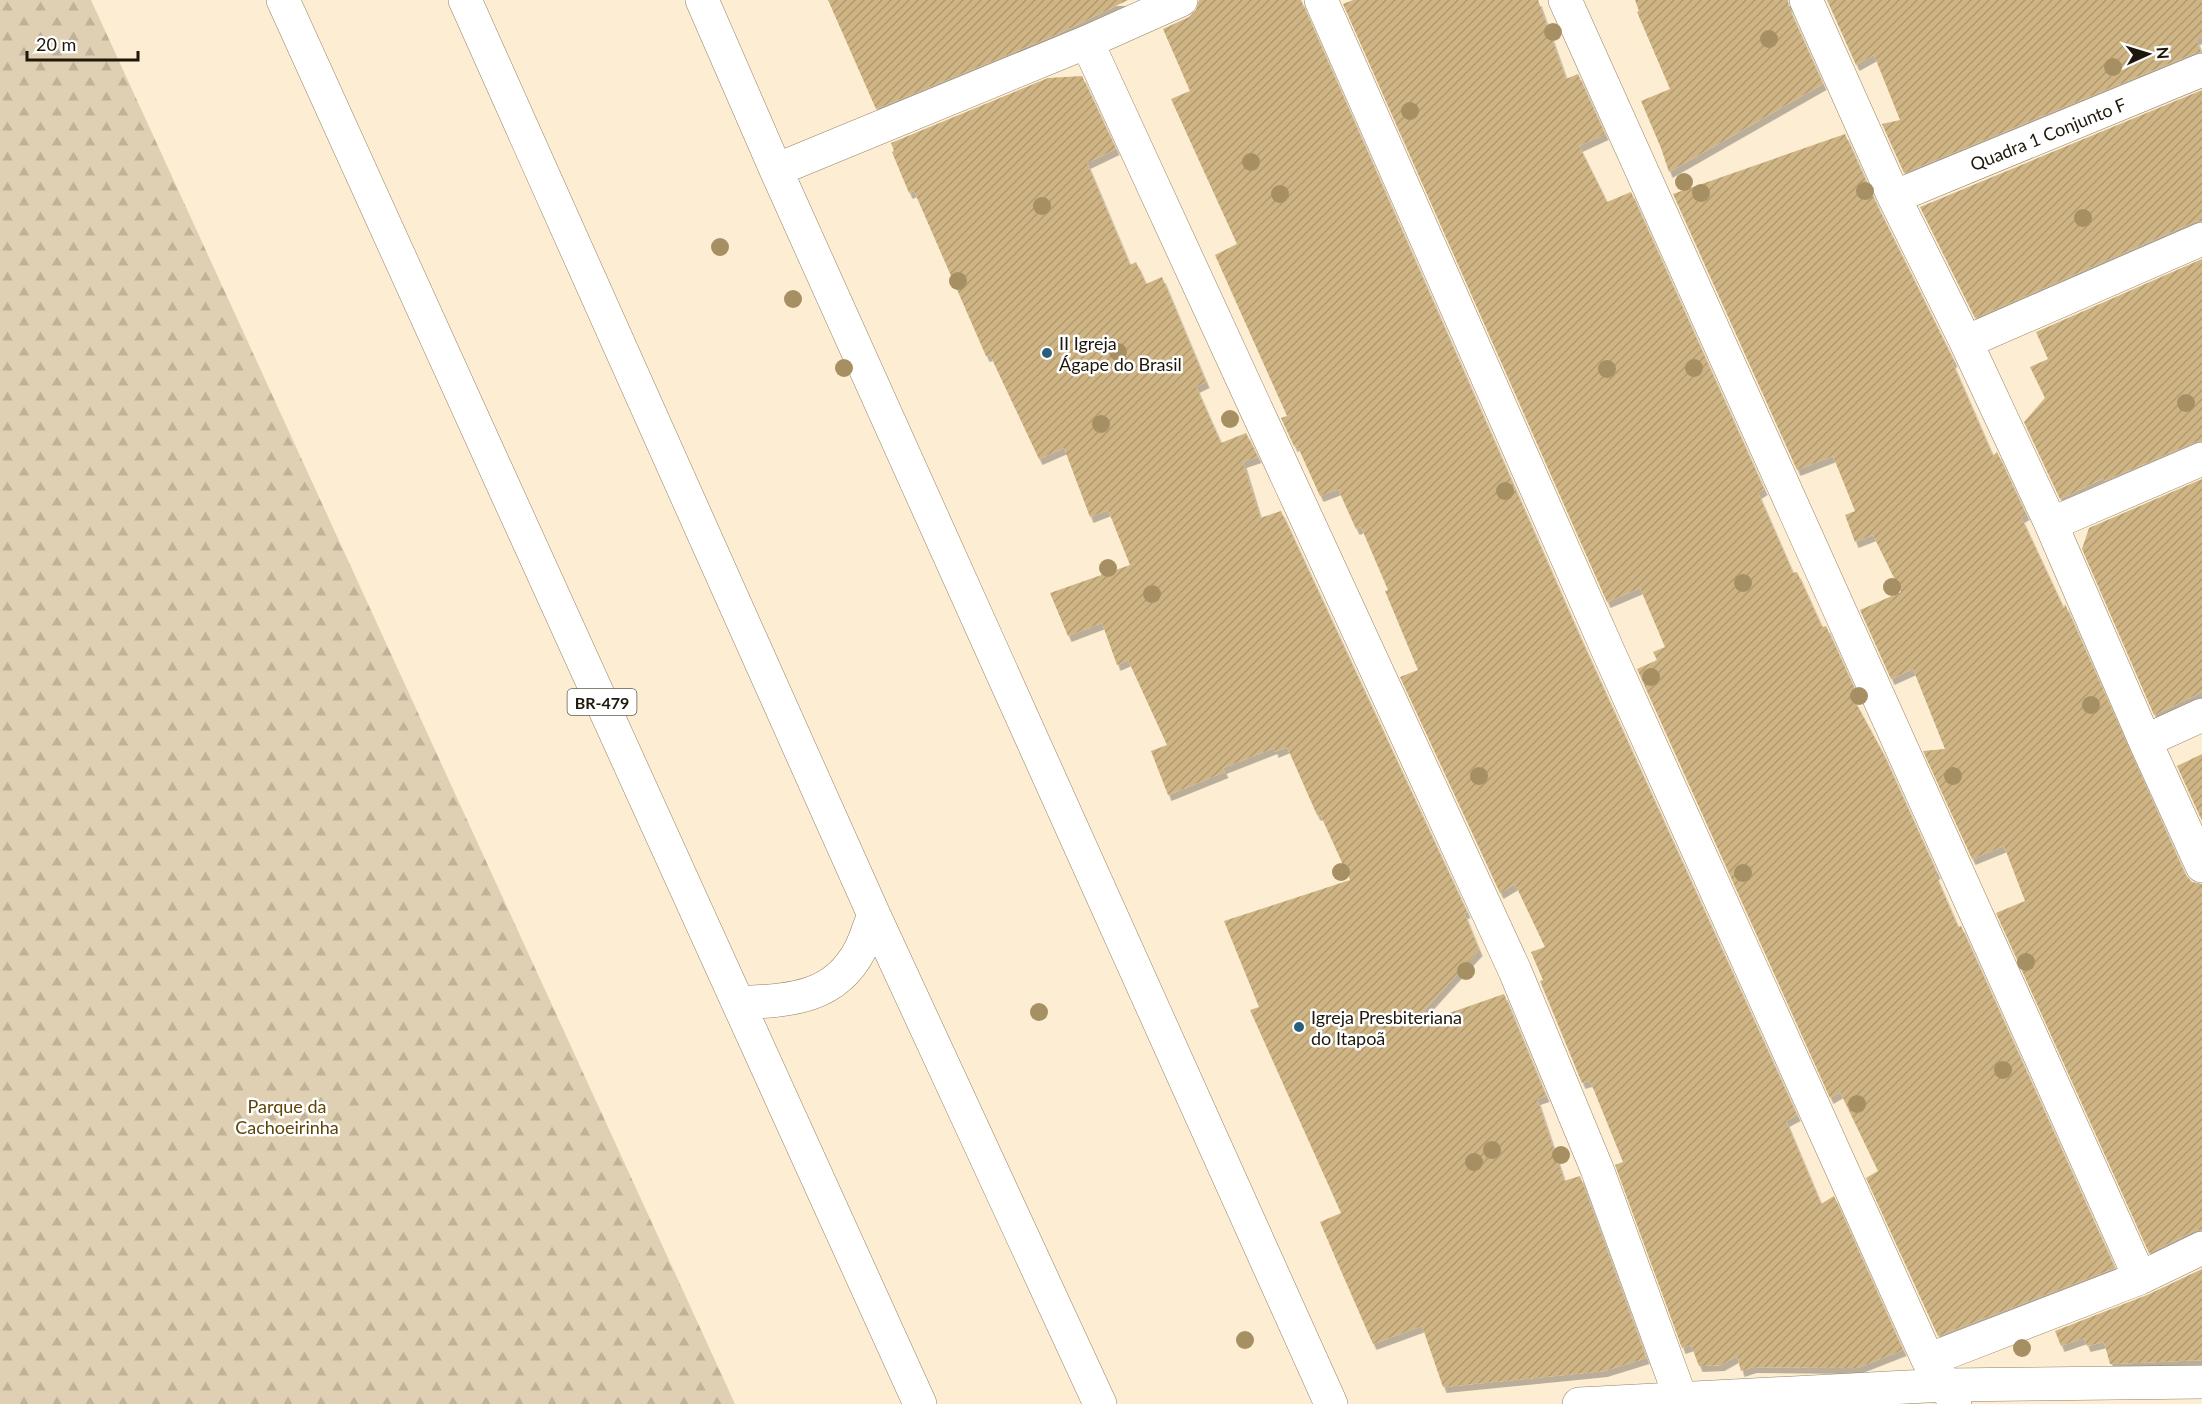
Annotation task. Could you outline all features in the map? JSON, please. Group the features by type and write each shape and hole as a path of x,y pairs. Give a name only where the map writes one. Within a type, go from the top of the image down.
{"street":[{"name":"BR-479","path":"283,0 920,1404"},
{"path":"465,0 874,915 1100,1404"},
{"path":"702,0 776,170 1331,1404"},
{"path":"776,170 1087,42 1181,0"},
{"path":"1321,0 1614,664 1943,1383"},
{"path":"1565,0 2140,1278"},
{"path":"1806,0 1894,197 1966,342 2051,524 2202,866"},
{"path":"1087,42 1515,971 1597,1169 1680,1399"},
{"name":"Quadra 1 Conjunto F","path":"1894,197 2202,70"},
{"path":"1966,342 2202,239"},
{"path":"2051,524 2202,459"},
{"path":"2145,741 2202,716"},
{"path":"739,1004 791,1000 829,986 860,950 874,915"},
{"path":"1943,1383 2140,1278 2202,1248"},
{"path":"1579,1404 1636,1403 1943,1383 2200,1386"}],"green space":[{"name":"Parque da Cachoeirinha","path":"0,0 91,0 735,1404 0,1404"}],"building":[{"path":"828,0 1128,0 1058,34 876,109"},
{"path":"1199,0 1301,0 1577,630 1797,1115 1786,1121 1821,1204 1834,1196 1903,1350 1857,1368 1753,1367 1741,1371 1737,1356 1721,1365 1699,1366 1691,1345 1682,1348 1615,1165 1623,1162 1591,1083 1588,1081 1582,1083 1540,981 1543,980 1531,952 1545,947 1515,884 1500,893 1400,677 1418,670 1361,527 1356,529 1338,489 1320,496 1297,445 1294,446 1281,418 1287,416 1215,255 1237,244 1171,99 1190,91 1163,29 1189,17 1196,10"},
{"path":"1353,0 1538,0 1566,79 1578,74 1605,134 1579,146 1607,202 1631,192 1764,489 1758,493 1793,573 1797,572 1822,627 1826,626 1857,694 1852,696 1883,753 1937,873 1935,874 1958,927 1961,926 2115,1268 1938,1336 1866,1178 1878,1171 1840,1092 1830,1098 1637,669 1657,660 1653,652 1665,647 1640,588 1607,602 1343,4"},
{"path":"1635,0 1788,0 1789,8 1823,84 1669,172 1641,101 1670,89 1637,12 1639,11"},
{"path":"1827,0 2202,0 2202,37 2196,39 2201,52 1904,173 1882,124 1900,120 1874,55 1856,65"},
{"path":"1082,76 1116,149 1087,163 1130,265 1136,262 1146,284 1162,277 1206,382 1196,387 1221,443 1246,433 1258,457 1243,462 1260,518 1281,511 1467,912 1464,913 1479,950 1409,1027 1504,994 1546,1096 1537,1099 1564,1181 1580,1176 1646,1358 1604,1371 1443,1387 1422,1326 1373,1344 1320,1222 1341,1213 1250,1010 1259,1007 1224,921 1350,880 1320,814 1317,815 1287,747 1275,752 1274,748 1223,768 1225,772 1168,795 1151,751 1167,745 1128,660 1117,665 1102,623 1068,636 1050,593 1130,565 1108,510 1090,517 1064,448 1039,459 990,355 986,356 914,191 909,193 892,152 894,151 891,143 1048,78"},
{"path":"2202,90 2202,221 2194,222 1975,318 1920,207"},
{"path":"1845,134 1877,205 1954,361 1952,362 1993,456 1997,452 2026,514 2021,517 2064,609 2065,604 2185,874 2192,882 2202,884 2202,1229 2149,1253 1996,913 2025,901 2004,846 1972,859 1923,751 1945,749 1913,669 1891,679 1860,610 1901,592 1873,535 1855,542 1845,515 1855,511 1833,456 1797,470 1673,194"},
{"path":"2202,259 2202,441 2104,481 2104,478 2060,499 2024,422 2045,398 2030,367 2048,359 2036,332"},
{"path":"2202,479 2202,692 2154,715 2082,549 2089,528"},
{"path":"2202,754 2202,821 2177,766"},
{"path":"2202,1269 2202,1360 2110,1364 2104,1342 2087,1346 2084,1338 2061,1346 2055,1331 2147,1295"}],"place":[{"name":"II Igreja Ágape do Brasil","path":"1047,353"},
{"name":"Igreja Presbiteriana do Itapoã","path":"1299,1027"}]}
